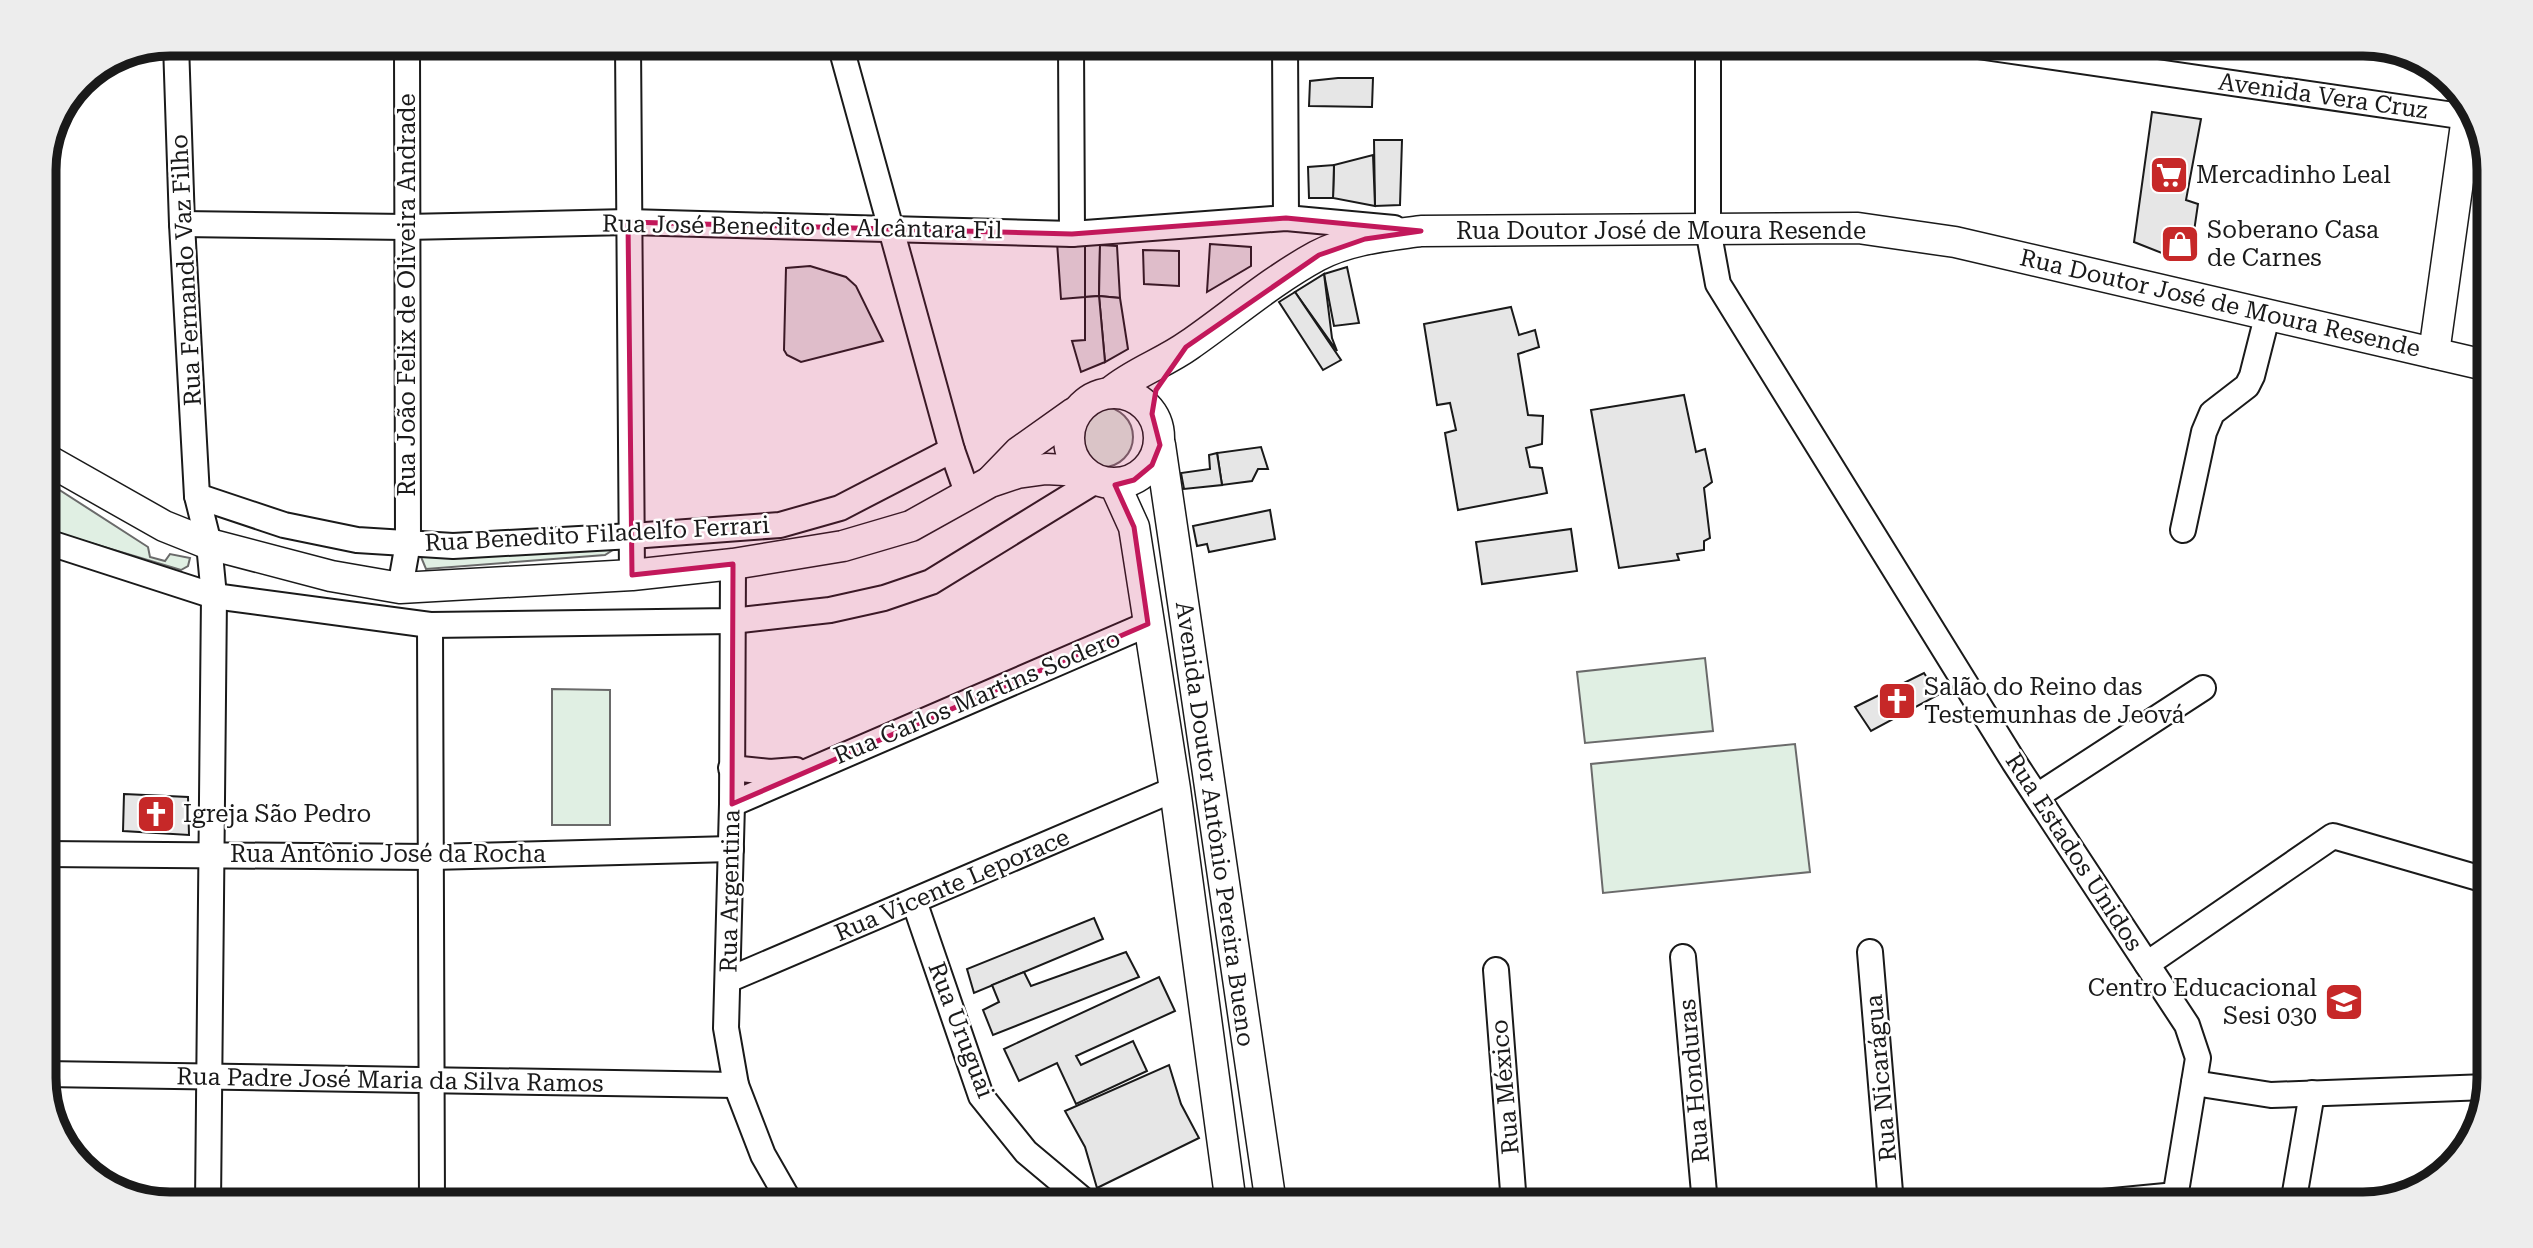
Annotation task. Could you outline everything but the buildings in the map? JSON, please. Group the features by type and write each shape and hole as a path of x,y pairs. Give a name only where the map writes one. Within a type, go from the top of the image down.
{"main road":[{"path":"2434,353 2469,127"},
{"name":"Rua Doutor José de Moura Resende","path":"1111,392 1129,378 1186,347 1319,255 1365,239 1421,231 1858,228 1955,242 2477,363"},
{"name":"Rua Doutor José de Moura Resende","path":"1152,414 1156,390 1186,347"},
{"path":"56,465 164,526 209,544 331,576 400,588 632,575 733,564 843,546 911,526 979,489 1017,473 1046,469 1098,479 1134,480 1152,464 1160,444 1152,414 1140,401 1124,394 1111,392 1093,397 1019,452 979,489"},
{"path":"1074,413 1067,434 1071,458 1098,479"},
{"name":"Avenida Doutor Antônio Pereira Bueno","path":"1160,444 1269,1192"},
{"name":"Avenida Doutor Antônio Pereira Bueno","path":"1098,479 1134,527 1175,789 1229,1192"}],"street":[{"name":"Rua Fernando Vaz Filho","path":"176,56 182,224 197,496"},
{"name":"Rua João Felix de Oliveira Andrade","path":"400,588 408,543 407,56"},
{"path":"628,56 632,575"},
{"path":"842,56 952,450 979,489"},
{"path":"1071,56 1072,234"},
{"path":"1285,56 1286,218"},
{"name":"Rua Estados Unidos","path":"1708,56 1708,229 1718,284 2037,796 2187,1025 2198,1058 2176,1192"},
{"name":"Avenida Vera Cruz","path":"2046,56 2464,117"},
{"name":"Rua José Benedito de Alcântara Fil","path":"182,224 406,227 628,222 1072,234 1286,218 1421,231"},
{"path":"2183,530 2204,432 2212,413 2247,386 2268,313"},
{"name":"Rua Benedito Filadelfo Ferrari","path":"197,496 284,525 357,540 453,546 632,536 779,525 840,508 952,450"},
{"path":"56,545 214,596 430,625 732,621 830,610 884,598 931,582 1098,479"},
{"path":"197,496 209,544 214,596 208,1192"},
{"name":"Rua Argentina","path":"733,564 732,804 726,1028 736,1085 762,1155 784,1192"},
{"name":"Rua Carlos Martins Sodero","path":"732,804 807,769 1148,624"},
{"path":"430,625 432,1192"},
{"path":"2037,796 2203,688"},
{"name":"Rua Carlos Martins Sodero","path":"731,768 770,772 807,769"},
{"name":"Rua Vicente Leporace","path":"727,980 1175,789"},
{"path":"2147,964 2333,836 2477,878"},
{"name":"Rua Antônio José da Rocha","path":"56,854 432,857 731,849"},
{"name":"Rua Uruguai","path":"914,901 981,1096 1026,1152 1074,1192"},
{"name":"Rua Nicarágua","path":"1870,952 1890,1192"},
{"name":"Rua Honduras","path":"1683,957 1704,1192"},
{"name":"Rua México","path":"1496,970 1513,1192"},
{"name":"Rua Padre José Maria da Silva Ramos","path":"56,1074 736,1085"},
{"path":"2194,1083 2271,1095 2476,1087"},
{"path":"2295,1192 2312,1093"}],"highlighted area":[{"path":"1286,218 1421,231 1365,239 1319,255 1186,347 1156,390 1152,414 1160,445 1152,465 1134,480 1115,485 1134,527 1148,624 732,804 733,564 632,575 628,222 1072,234"}],"green space":[{"path":"1103,407 1120,412 1128,420 1133,437 1128,454 1120,462 1103,467 1086,462 1078,454 1073,437 1078,420 1086,412"},
{"path":"56,488 148,547 150,557 165,561 170,554 190,558 188,566 181,570 56,533"},
{"path":"616,548 605,555 426,569 421,557 429,553"},
{"path":"1705,658 1713,731 1585,743 1577,672"},
{"path":"552,689 610,690 610,825 552,825"},
{"path":"1795,744 1810,872 1603,893 1591,764"}],"place":[{"name":"Mercadinho Leal","path":"2169,175"},
{"name":"Soberano Casa de Carnes","path":"2180,244"},
{"name":"Salão do Reino das Testemunhas de Jeová","path":"1897,701"},
{"name":"Igreja São Pedro","path":"156,814"},
{"name":"Centro Educacional Sesi 030","path":"2344,1002"}]}
